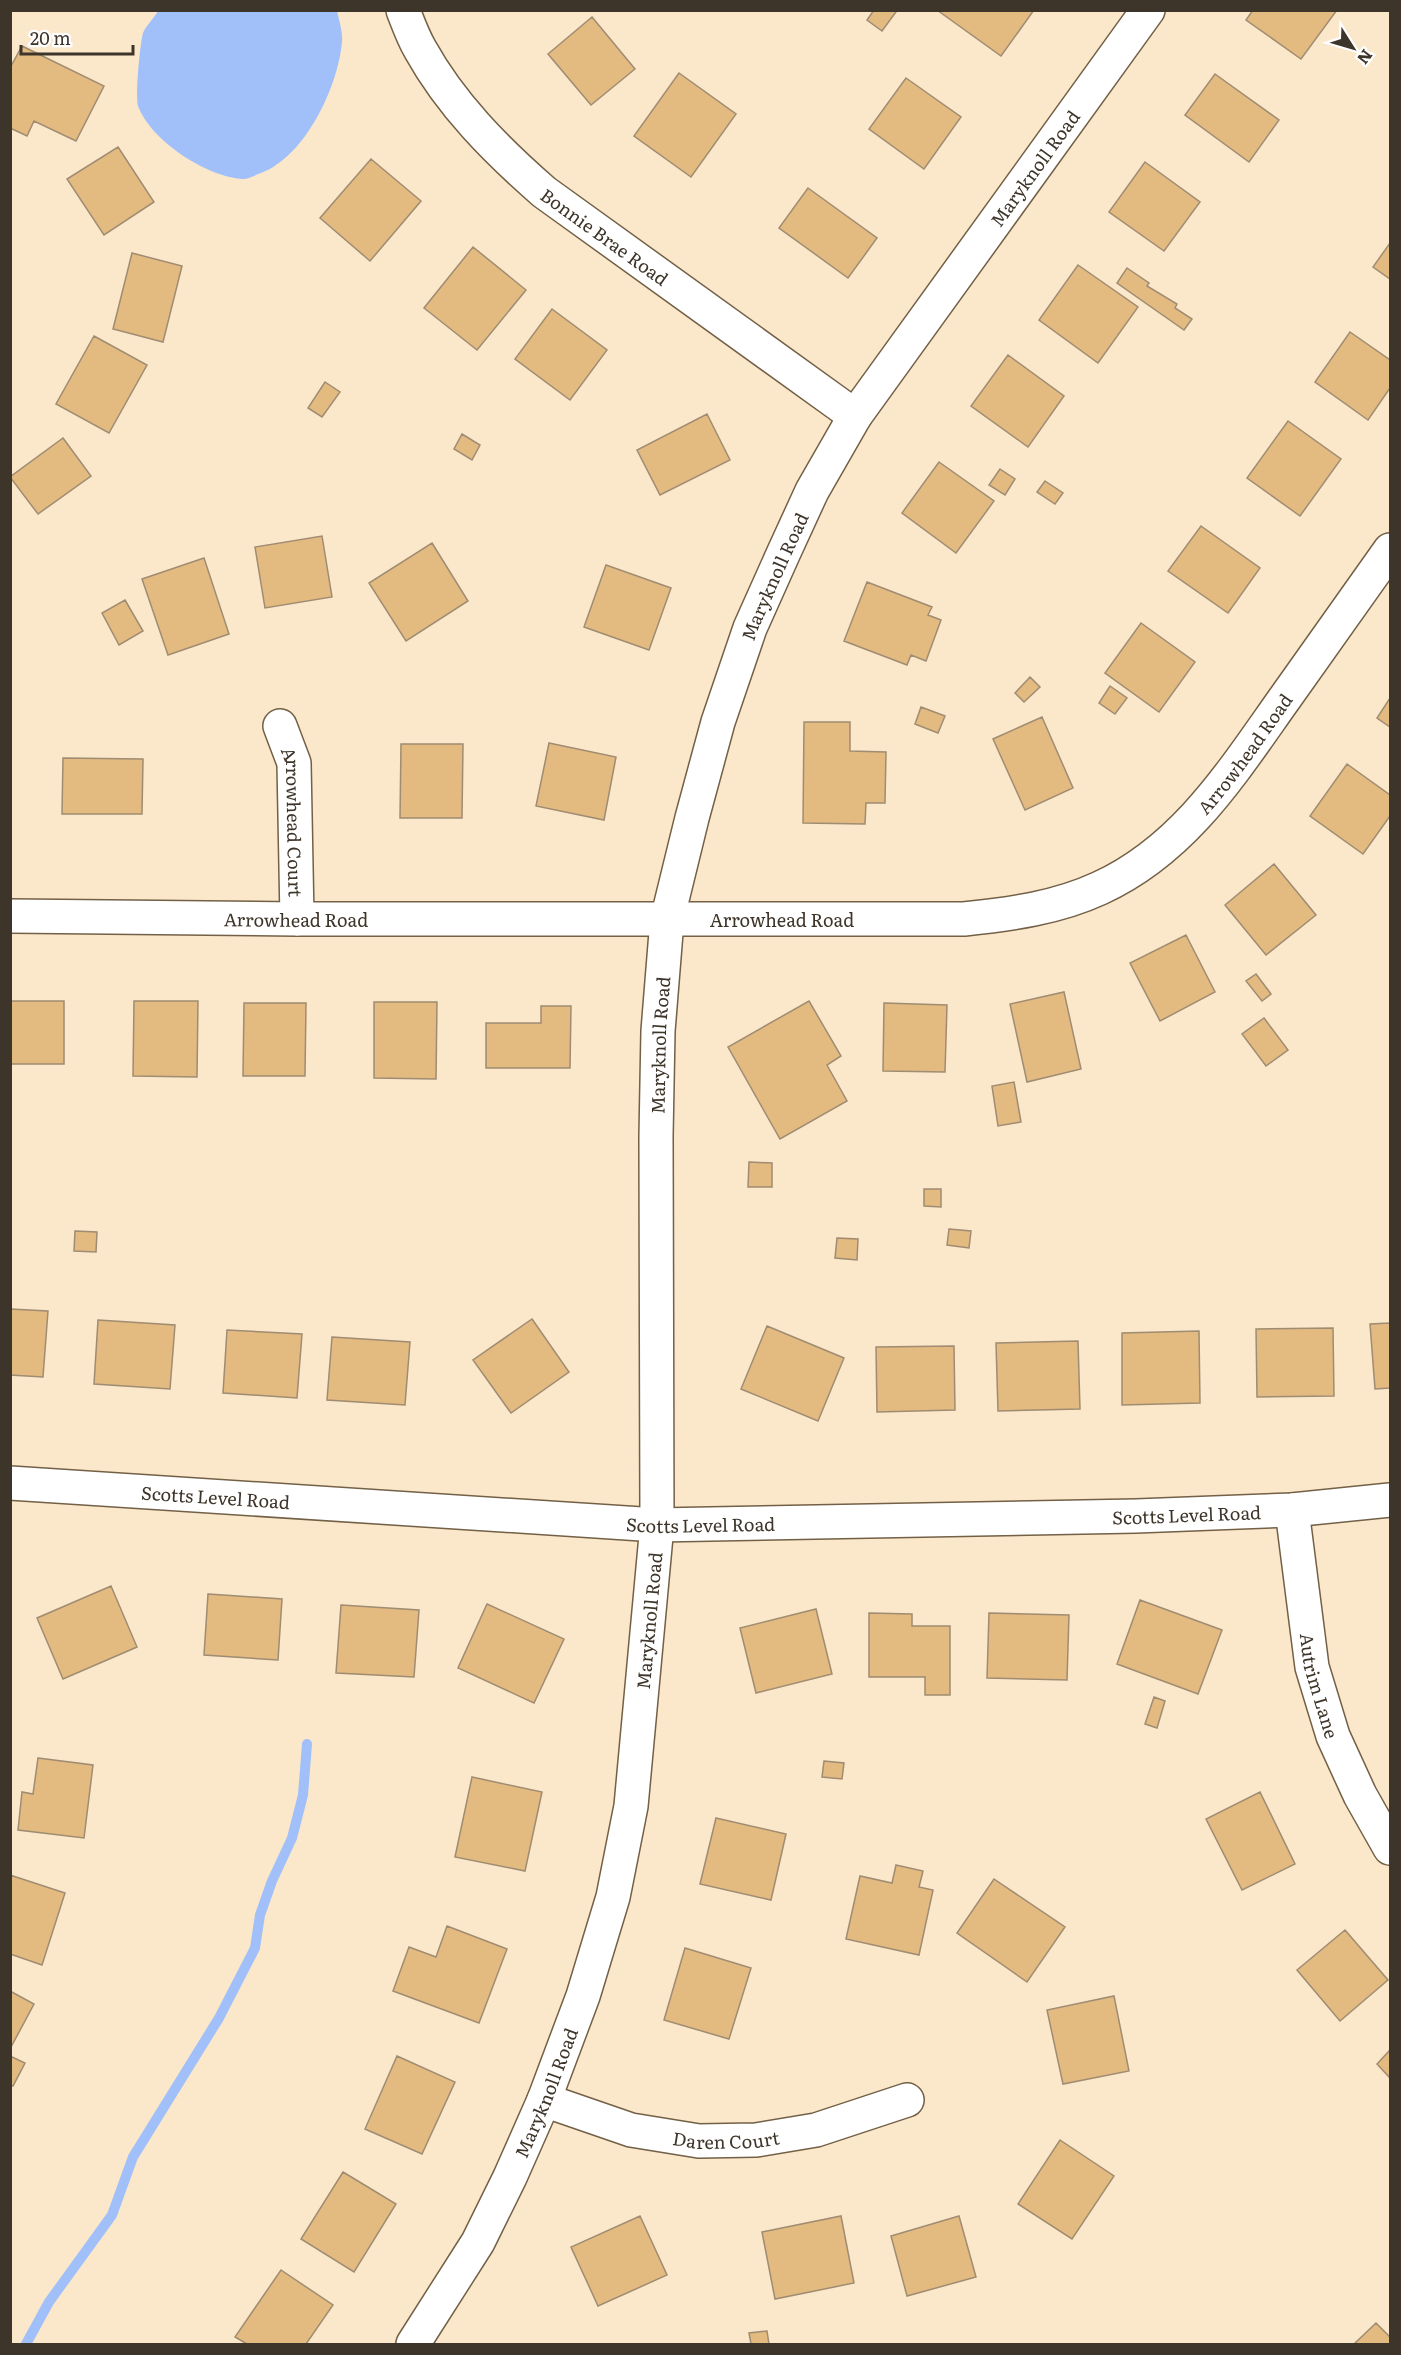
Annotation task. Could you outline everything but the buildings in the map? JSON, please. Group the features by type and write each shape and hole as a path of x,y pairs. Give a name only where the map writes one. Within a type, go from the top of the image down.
{"street":[{"name":"Bonnie Brae Road","path":"403,10 419,48 444,86 472,123 505,158 544,192 855,416"},
{"name":"Maryknoll Road","path":"413,2344 478,2241 510,2178 544,2100 583,1996 613,1897 631,1806 657,1525 658,1031 667,920 718,722 750,628 812,491 855,416 1148,10"},
{"name":"Arrowhead Road","path":"10,916 297,919 964,919 1010,914 1059,904 1102,887 1142,863 1179,834 1216,795 1390,550"},
{"name":"Arrowhead Court","path":"280,726 294,763 297,919"},
{"name":"Scotts Level Road","path":"10,1483 657,1525 1125,1516 1292,1510 1390,1500"},
{"name":"Autrim Lane","path":"1292,1510 1311,1666 1333,1736 1360,1795 1390,1848"},
{"name":"Daren Court","path":"544,2100 631,2130 699,2140 756,2140 816,2130 907,2100"}],"water":[{"path":"158,11 337,11 342,42 334,79 326,99 305,136 277,165 250,178 229,177 213,172 182,155 155,132 138,106 137,93 143,33"}],"waterway":[{"path":"26,2344 49,2302 112,2215 133,2157 219,2018 255,1948 260,1915 272,1881 292,1838 303,1795 307,1744"}]}
